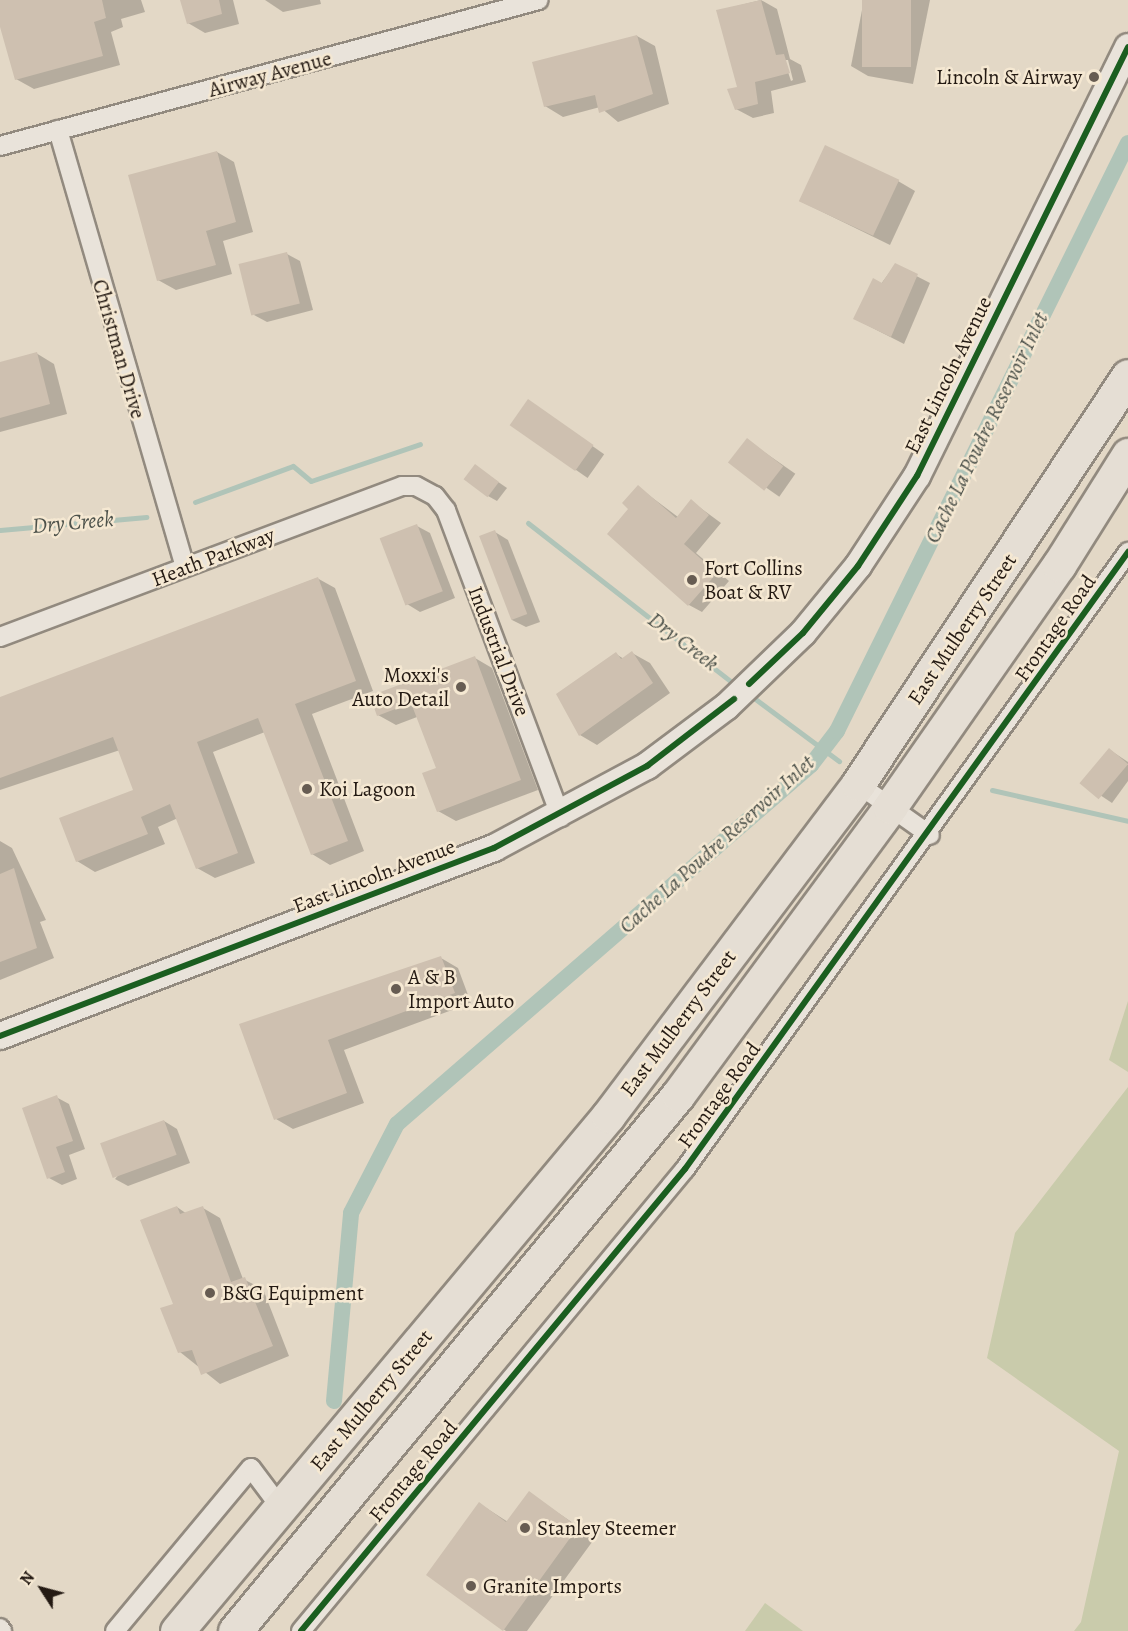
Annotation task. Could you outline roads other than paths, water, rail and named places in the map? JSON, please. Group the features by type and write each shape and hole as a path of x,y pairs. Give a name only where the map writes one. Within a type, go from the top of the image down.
{"highway":[{"name":"East Mulberry Street","path":"177,1631 609,1116 858,784 1128,376"},
{"name":"East Mulberry Street","path":"236,1631 678,1095 890,807 1059,565 1128,455"},
{"path":"212,1631 336,1485 474,1343"}],"street":[{"name":"Airway Avenue","path":"0,146 539,0"},
{"name":"East Lincoln Avenue","path":"0,1036 494,848 561,817 646,766 742,692 803,633 858,566 917,476 1128,47"},
{"name":"Christman Drive","path":"58,130 185,567"},
{"name":"Heath Parkway","path":"0,637 402,486 427,490"},
{"name":"Industrial Drive","path":"427,490 446,510 561,817"},
{"name":"Frontage Road","path":"301,1631 685,1169 930,835 1128,552"},
{"path":"858,784 930,835"},
{"path":"114,1631 251,1468 281,1508"}],"waterway":[{"name":"Cache La Poudre Reservoir Inlet","path":"334,1401 351,1213 397,1124 811,765 837,731 1128,143"},
{"name":"Dry Creek","path":"195,502 293,466 311,481 420,444"},
{"name":"Dry Creek","path":"0,530 146,517"},
{"name":"Dry Creek","path":"528,523 737,686"},
{"name":"Dry Creek","path":"750,695 839,761"},
{"name":"Dry Creek","path":"992,790 1128,821"}],"place":[{"name":"Lincoln & Airway","path":"1094,77"},
{"name":"Fort Collins Boat & RV","path":"692,580"},
{"name":"Moxxi's Auto Detail","path":"461,687"},
{"name":"Koi Lagoon","path":"307,789"},
{"name":"A & B Import Auto","path":"396,989"},
{"name":"B&G Equipment","path":"210,1293"},
{"name":"Stanley Steemer","path":"525,1528"},
{"name":"Granite Imports","path":"471,1586"}]}
